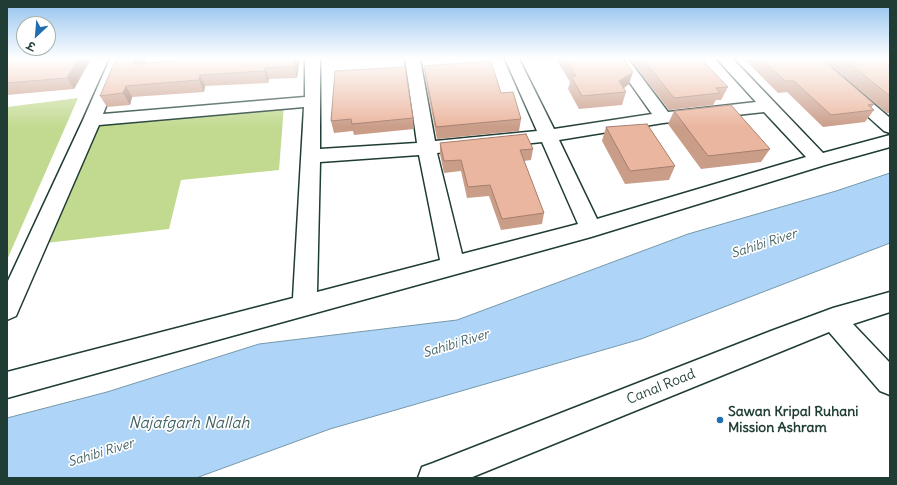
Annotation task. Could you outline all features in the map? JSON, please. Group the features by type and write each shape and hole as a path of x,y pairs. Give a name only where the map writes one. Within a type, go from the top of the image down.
{"street":[{"path":"7,309 108,82"},
{"path":"305,306 313,82"},
{"path":"416,82 427,148 453,266"},
{"path":"523,82 591,229"},
{"path":"636,82 663,118"},
{"path":"746,82 819,160"},
{"path":"838,82 890,127"},
{"path":"92,120 313,101"},
{"path":"311,156 427,148 548,136 663,118 769,106"},
{"path":"7,386 591,229 819,160 890,141"},
{"name":"Canal Road","path":"433,478 773,342 833,319 890,302"},
{"path":"833,319 890,382"}],"green space":[{"path":"78,98 7,260 7,107"},
{"path":"284,105 279,170 181,180 169,229 37,244 94,123"}],"water":[{"name":"Najafgarh Nallah","path":"890,173 890,243 641,339 330,429 196,478 7,478 7,418 107,392 259,344 457,320 688,234 836,191"}],"building":[{"path":"7,82 23,82 7,83"},
{"path":"106,82 179,82 126,86 123,93 100,96"},
{"path":"334,82 407,82 413,118 352,124 351,119 331,121"},
{"path":"427,82 497,82 501,93 513,92 521,119 436,127"},
{"path":"574,82 619,82 626,92 582,96"},
{"path":"661,82 723,82 728,87 716,88 720,93 674,98"},
{"path":"795,82 848,82 874,104 868,105 874,110 831,115"},
{"path":"872,82 890,82 890,96"},
{"path":"731,105 770,149 708,156 674,111"},
{"path":"647,124 675,166 630,171 606,127"},
{"path":"526,134 533,149 520,150 544,213 502,219 490,185 468,187 461,160 444,161 440,143"}],"place":[{"name":"Sawan Kripal Ruhani Mission Ashram","path":"720,420"}],"water label":[{"name":"Sahibi River","path":"764,244"},
{"name":"Sahibi River","path":"456,344"},
{"name":"Sahibi River","path":"101,453"}]}
